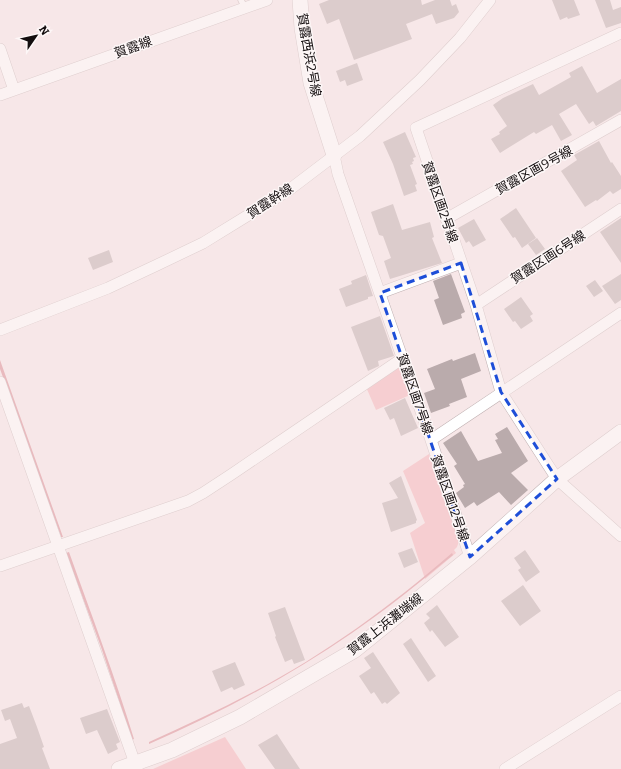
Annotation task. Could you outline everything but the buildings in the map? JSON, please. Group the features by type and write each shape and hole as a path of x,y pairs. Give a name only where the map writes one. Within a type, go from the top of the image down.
{"street":[{"name":"賀露線","path":"0,95 243,4 267,0"},
{"name":"賀露西浜2号線","path":"300,0 302,28 312,83 334,155"},
{"name":"賀露幹線","path":"0,330 108,288 203,243 289,190 360,136 420,80 460,38 490,0"},
{"name":"賀露区画2号線","path":"621,33 416,128 476,305 501,392 557,479 621,536"},
{"path":"0,48 14,90"},
{"name":"賀露区画9号線","path":"446,219 621,120"},
{"name":"賀露区画7号線","path":"334,155 338,174 431,440 621,313"},
{"name":"賀露区画6号線","path":"476,305 621,209"},
{"path":"380,293 461,263"},
{"path":"0,566 188,501 203,493 403,358"},
{"path":"0,382 136,766"},
{"name":"賀露上浜灘端線","path":"119,769 136,766 240,717 355,650 470,557 557,479 621,432"},
{"name":"賀露区画12号線","path":"431,440 470,557"},
{"path":"505,769 621,696"}],"highlighted area":[{"path":"461,263 501,392 557,479 470,557 380,293"}],"shaded area":[{"path":"0,360 63,537 61,537 0,369"},
{"path":"399,364 410,395 376,410 366,387"},
{"path":"429,454 460,538 457,547 454,550 456,553 425,579 410,533 425,523 403,471"},
{"path":"69,552 119,692 134,739 132,740 101,647 66,553"},
{"path":"452,553 453,555 391,605 365,624 303,665 228,707 149,744 149,742 214,712 279,678 331,646 381,611"},
{"path":"225,737 246,769 153,769"}]}
